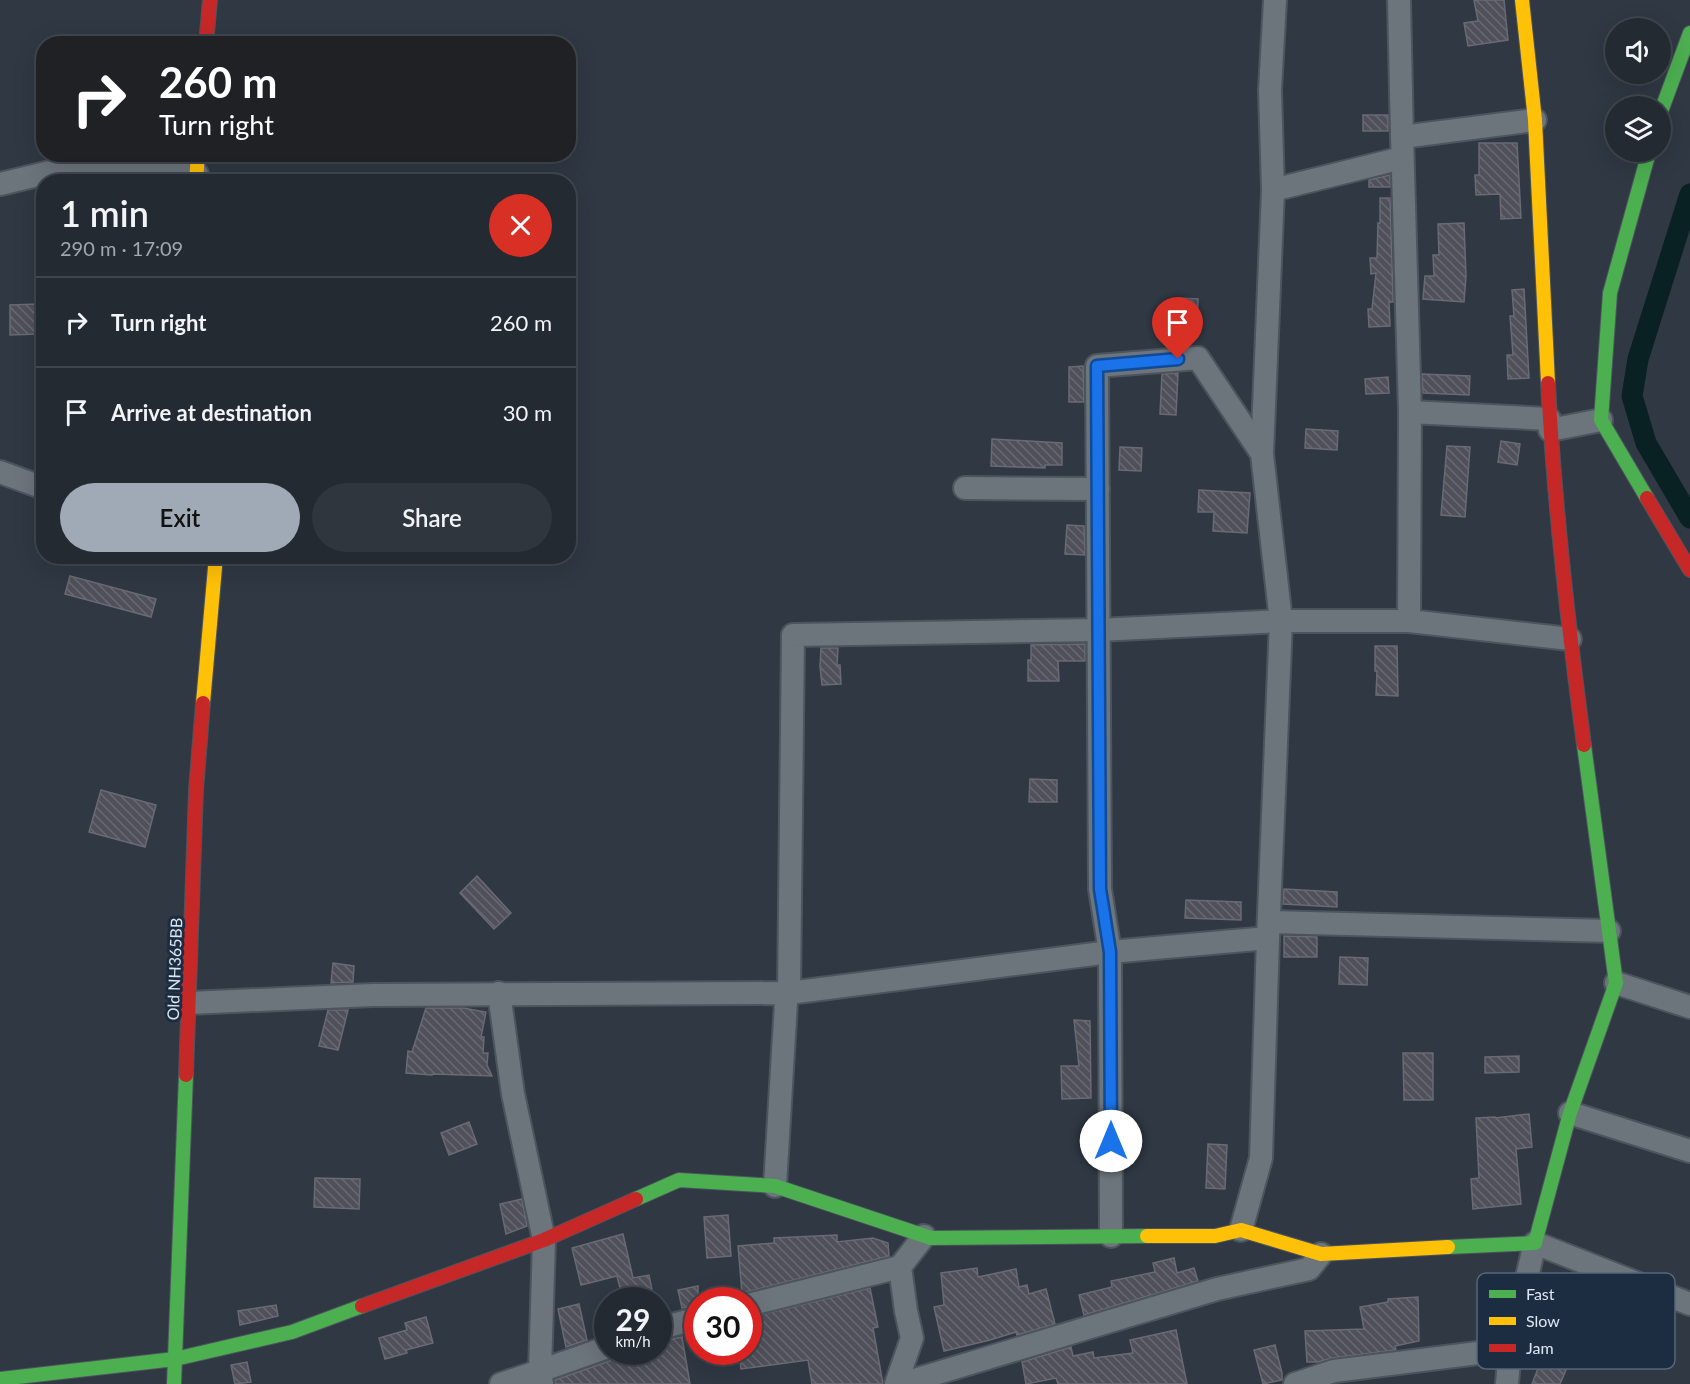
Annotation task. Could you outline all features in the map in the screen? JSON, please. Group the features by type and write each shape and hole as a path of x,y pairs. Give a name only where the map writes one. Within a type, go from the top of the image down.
{"street":[{"path":"207,36 210,0"},
{"path":"1241,1230 1261,1158 1281,621 1262,454 1273,190 1270,90 1275,0"},
{"path":"1399,0 1410,412 1409,621"},
{"path":"1522,0 1535,120 1549,424 1570,639 1616,983 1570,1113 1528,1273"},
{"path":"1667,96 1690,33"},
{"path":"1273,190 1402,147 1535,120"},
{"path":"1646,162 1610,293 1601,420 1690,570"},
{"path":"93,174 197,170"},
{"path":"0,184 36,179"},
{"path":"1111,1236 1110,952 1100,889 1097,366 1198,358 1262,454"},
{"path":"1410,412 1549,424 1601,420"},
{"path":"0,472 36,485"},
{"path":"965,488 1098,489"},
{"name":"Old NH365BB","path":"174,1384 196,789 215,564"},
{"path":"775,1186 786,1002 789,993 793,635 1098,630 1281,621 1409,621 1570,639"},
{"path":"189,1003 373,995 789,993 1268,930 1609,931"},
{"path":"1616,983 1690,1007"},
{"path":"500,993 513,1094 544,1240 541,1378"},
{"path":"1570,1113 1690,1151"},
{"path":"0,1379 175,1359 292,1332 544,1240 679,1180 775,1186 931,1238 1215,1236 1241,1230 1321,1254 1535,1243 1611,1273"},
{"path":"762,1302 900,1268 924,1236"},
{"path":"901,1384 1217,1289 1309,1269 1321,1254"},
{"path":"896,1384 912,1338 900,1268"},
{"path":"1675,1298 1690,1304"},
{"path":"501,1384 541,1378 594,1353"},
{"path":"1296,1384 1334,1371 1477,1353"},
{"path":"1507,1384 1508,1369"}],"building":[{"path":"1474,0 1504,0 1508,40 1468,46 1464,23 1478,21"},
{"path":"1363,115 1388,115 1388,131 1363,131"},
{"path":"1479,143 1517,143 1521,218 1501,219 1500,194 1476,195 1475,175 1479,175"},
{"path":"1390,175 1390,187 1369,187 1369,180"},
{"path":"1380,198 1390,198 1393,302 1389,302 1390,326 1369,327 1368,309 1372,309 1376,273 1371,274 1370,258 1377,258"},
{"path":"1464,223 1466,276 1464,302 1423,299 1425,276 1434,276 1433,255 1439,255 1438,224"},
{"path":"1524,289 1529,378 1508,379 1507,355 1513,355 1510,316 1514,316 1512,290"},
{"path":"1180,298 1198,299 1197,335 1178,334"},
{"path":"36,304 36,334 10,335 10,305"},
{"path":"1083,366 1084,402 1069,402 1069,367"},
{"path":"1178,373 1176,415 1160,414 1162,374"},
{"path":"1422,374 1470,376 1469,395 1423,393"},
{"path":"1388,377 1389,393 1366,394 1365,379"},
{"path":"1306,429 1338,431 1337,450 1305,448"},
{"path":"992,439 1062,443 1062,465 1045,465 1045,468 991,466"},
{"path":"1501,441 1520,444 1517,465 1498,462"},
{"path":"1447,446 1470,447 1465,517 1441,515"},
{"path":"1120,447 1142,448 1141,471 1119,470"},
{"path":"1199,490 1250,493 1247,533 1213,531 1214,512 1198,512"},
{"path":"1067,525 1084,526 1085,555 1065,554"},
{"path":"70,576 156,599 151,617 65,594"},
{"path":"1085,644 1085,661 1058,661 1059,681 1028,681 1031,645"},
{"path":"1375,646 1397,646 1398,696 1376,695"},
{"path":"821,648 838,648 837,665 840,665 841,684 822,685"},
{"path":"1030,779 1057,780 1057,802 1029,802"},
{"path":"101,790 156,805 145,847 89,832"},
{"path":"477,876 511,913 494,929 460,893"},
{"path":"1284,889 1337,892 1337,907 1283,904"},
{"path":"1186,900 1241,902 1241,920 1185,918"},
{"path":"1284,936 1317,937 1317,957 1284,957"},
{"path":"1340,957 1368,958 1367,985 1339,984"},
{"path":"333,963 354,966 353,982 331,983"},
{"path":"426,1008 463,1008 486,1012 481,1037 484,1037 483,1053 488,1053 487,1065 492,1076 406,1073 408,1051 412,1052"},
{"path":"328,1010 348,1010 338,1050 319,1046"},
{"path":"1074,1020 1090,1021 1091,1098 1062,1099 1061,1066 1079,1066"},
{"path":"1403,1053 1433,1053 1433,1100 1404,1100"},
{"path":"1519,1056 1519,1072 1485,1073 1485,1057"},
{"path":"1529,1114 1532,1147 1516,1149 1521,1204 1473,1209 1471,1179 1479,1178 1476,1118"},
{"path":"469,1122 477,1144 449,1155 441,1133"},
{"path":"1208,1144 1227,1145 1225,1189 1206,1188"},
{"path":"315,1178 360,1179 359,1209 314,1207"},
{"path":"522,1199 527,1226 506,1234 500,1204"},
{"path":"728,1215 731,1256 707,1258 704,1217"},
{"path":"623,1234 633,1278 649,1275 651,1287 620,1287 617,1276 581,1285 572,1248"},
{"path":"837,1235 837,1242 873,1238 888,1243 889,1256 762,1288 741,1287 738,1246 774,1243 774,1238"},
{"path":"1174,1258 1177,1273 1194,1268 1198,1281 1084,1315 1079,1295 1112,1287 1111,1281 1155,1272 1153,1263"},
{"path":"977,1268 978,1277 1016,1269 1019,1287 1027,1285 1029,1294 1046,1289 1055,1324 944,1351 934,1307 944,1305 941,1273"},
{"path":"870,1288 878,1327 873,1328 883,1384 812,1384 808,1360 741,1369 741,1365 762,1365 762,1315"},
{"path":"684,1289 684,1308 682,1308 678,1290"},
{"path":"1418,1297 1419,1341 1395,1346 1396,1350 1307,1362 1305,1331 1364,1329 1360,1307 1388,1302 1388,1299"},
{"path":"579,1304 587,1340 566,1347 558,1309"},
{"path":"276,1305 278,1316 240,1325 238,1311"},
{"path":"426,1317 433,1343 406,1350 407,1353 385,1359 379,1338 407,1330 405,1323"},
{"path":"1176,1330 1187,1384 1058,1384 1056,1378 1026,1384 1022,1362 1071,1347 1073,1356 1093,1352 1094,1358 1133,1353 1130,1340"},
{"path":"682,1337 684,1365 687,1365 690,1384 555,1384 555,1380 598,1365 672,1365 672,1339"},
{"path":"1275,1345 1282,1380 1263,1384 1254,1350"},
{"path":"247,1362 251,1382 235,1384 231,1365"},
{"path":"1538,1369 1566,1369 1560,1384 1532,1384"}],"waterway":[{"path":"1690,194 1638,359 1632,396 1646,443 1690,518"}],"traffic: fast":[{"path":"1667,96 1690,33"},
{"path":"1646,162 1610,293 1601,420 1647,498"},
{"path":"1448,1247 1535,1243 1570,1113 1616,983 1584,745"},
{"path":"174,1384 186,1075"},
{"path":"636,1199 679,1180 775,1186 931,1238 1147,1236"},
{"path":"0,1379 175,1359 292,1332 362,1306"}],"traffic: slow":[{"path":"1522,0 1535,120 1548,383"},
{"path":"197,162 197,174"},
{"path":"203,703 215,564"},
{"path":"1147,1236 1215,1236 1241,1230 1321,1254 1448,1247"}],"traffic: jam":[{"path":"207,36 210,0"},
{"path":"1548,383 1562,564 1584,745"},
{"path":"1647,498 1690,570"},
{"path":"186,1075 196,790 203,703"},
{"path":"362,1306 544,1240 636,1199"}],"route":[{"path":"1111,1141 1110,952 1100,889 1097,366 1178,359"}]}
